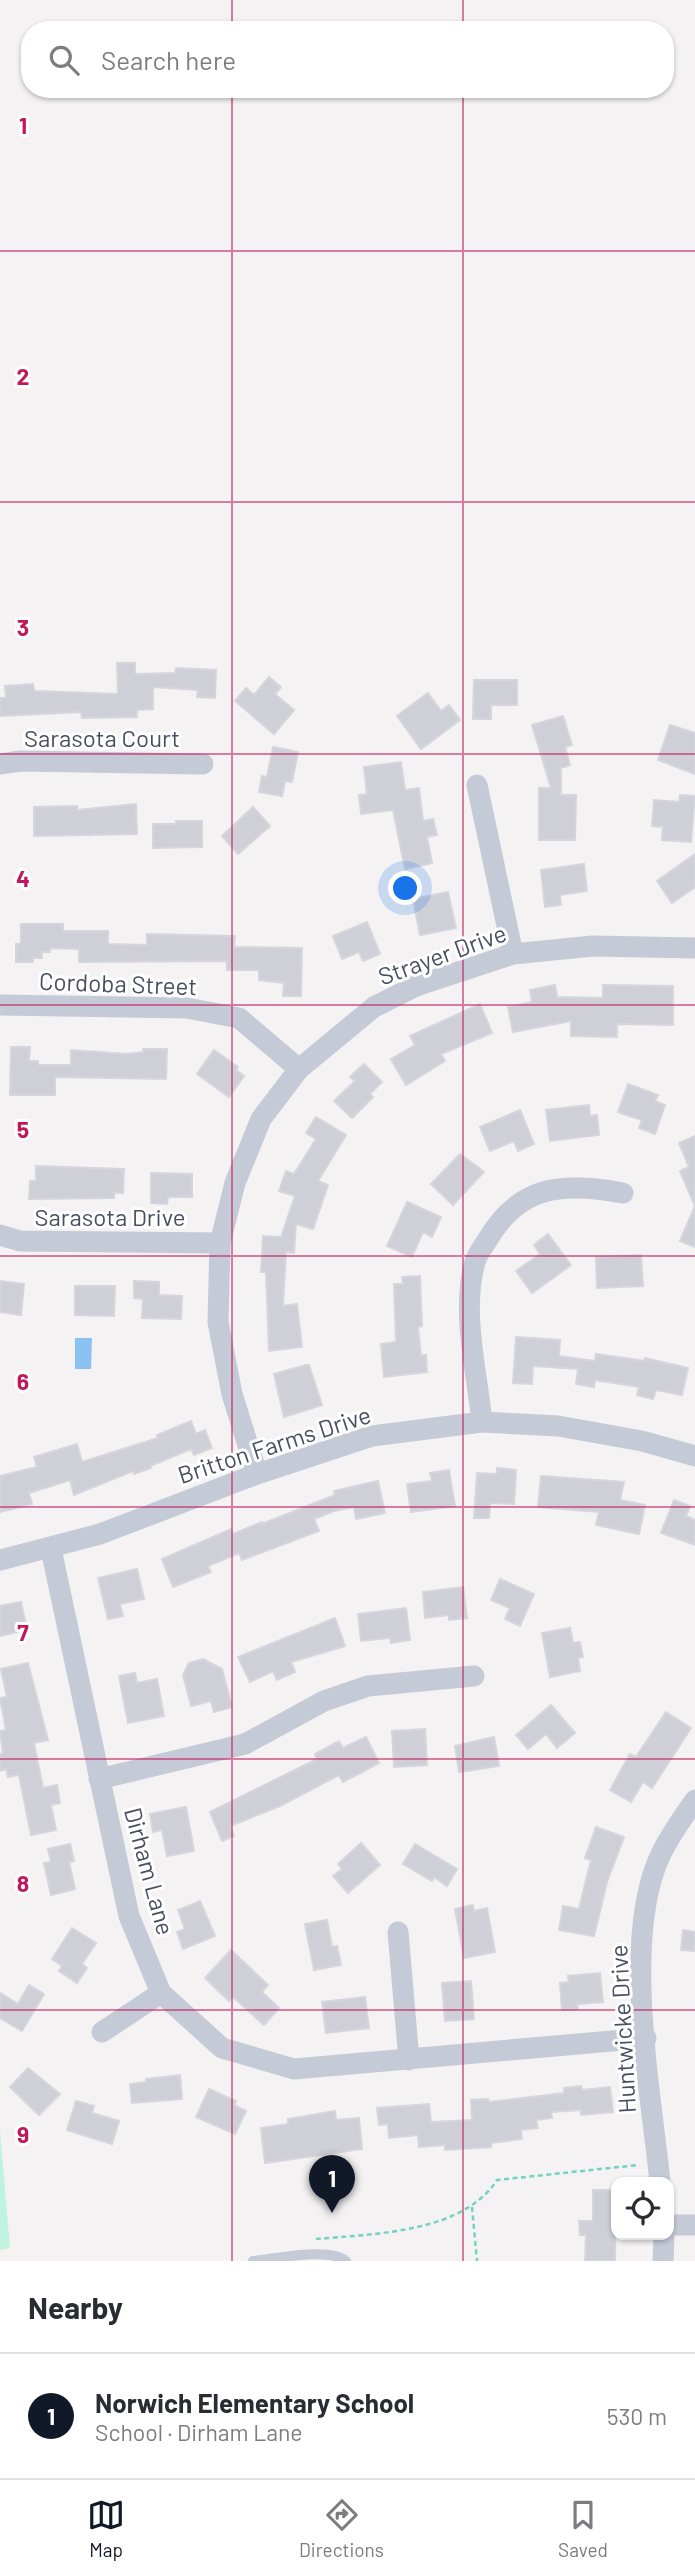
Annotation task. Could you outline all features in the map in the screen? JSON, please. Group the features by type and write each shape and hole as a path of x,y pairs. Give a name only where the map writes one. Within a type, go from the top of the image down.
{"street":[{"name":"Sarasota Court","path":"0,764 20,761 203,764"},
{"path":"477,785 513,954"},
{"name":"Strayer Drive","path":"257,1474 232,1394 218,1322 220,1243 235,1183 261,1119 299,1069 346,1026 374,1007 416,986 513,954 593,946 695,948"},
{"name":"Cordoba Street","path":"0,1005 187,1008 239,1018 299,1069"},
{"path":"482,1422 470,1308 475,1260 500,1219 539,1191 581,1186 623,1193"},
{"name":"Sarasota Drive","path":"0,1236 20,1241 220,1243"},
{"name":"Britton Farms Drive","path":"0,1560 51,1549 100,1534 257,1474 372,1436 482,1422 558,1426 642,1441 695,1456"},
{"name":"Dirham Lane","path":"51,1549 129,1916 161,1993 222,2048 294,2069 646,2038"},
{"path":"99,1779 246,1744 324,1701 369,1686 474,1676"},
{"name":"Huntwicke Drive","path":"660,2177 640,1953 646,1903 660,1856 695,1800"},
{"path":"398,1933 409,2060"},
{"path":"102,2032 161,1993"},
{"path":"674,2225 695,2225"},
{"path":"663,2261 664,2240"}],"lane":[{"path":"253,2261 305,2259 325,2254 340,2256 346,2261"}],"path":[{"path":"316,2239 419,2226 472,2207 487,2197 497,2180 641,2164"},
{"path":"472,2207 477,2261"}],"green space":[{"path":"0,2130 10,2248 0,2250"}],"water":[{"path":"75,1338 92,1338 91,1369 75,1369"}],"building":[{"path":"117,663 135,663 135,674 175,673 176,668 216,670 215,698 197,697 198,690 153,687 153,709 137,710 137,717 82,718 81,712 0,716 0,698 6,698 5,686 33,684 34,691 118,694"},
{"path":"269,677 281,687 275,694 294,710 274,734 235,701 246,688 254,695"},
{"path":"474,680 517,680 517,705 491,705 491,719 473,719"},
{"path":"428,693 441,711 449,705 460,720 421,749 397,716"},
{"path":"563,716 572,745 565,747 570,765 561,768 561,795 576,795 575,840 539,840 539,788 551,788 532,725"},
{"path":"670,725 695,733 695,774 658,760"},
{"path":"273,747 298,752 292,782 285,781 282,796 259,792 262,776 267,777"},
{"path":"401,762 405,790 419,788 423,821 433,819 437,835 427,837 432,863 405,869 393,810 361,814 359,795 367,794 364,767"},
{"path":"680,795 695,796 691,842 662,840 663,827 652,826 654,800 679,802"},
{"path":"136,804 137,834 34,836 34,807 77,806 77,810"},
{"path":"253,807 270,826 238,854 222,836"},
{"path":"176,821 202,821 202,847 153,848 153,824 177,824"},
{"path":"695,854 695,887 672,903 657,881"},
{"path":"584,864 587,891 560,895 561,905 545,907 541,870"},
{"path":"448,892 456,928 420,935 413,899"},
{"path":"367,922 380,954 363,961 359,952 342,959 333,936"},
{"path":"21,924 63,924 63,931 108,931 108,944 147,945 147,934 235,936 234,947 302,948 301,996 283,996 284,983 259,980 259,970 227,970 227,961 79,962 79,949 50,948 50,952 42,952 42,958 33,958 33,962 16,962 16,944 21,944"},
{"path":"555,985 557,997 603,998 603,985 673,986 673,1025 617,1024 617,1037 571,1036 571,1021 513,1032 508,1007 532,1002 530,990"},
{"path":"480,1004 492,1033 441,1054 445,1061 406,1085 391,1059 415,1045 410,1036"},
{"path":"11,1047 30,1047 29,1061 38,1061 38,1065 71,1065 71,1050 127,1054 143,1052 143,1049 167,1049 166,1079 55,1077 55,1095 10,1095"},
{"path":"214,1050 238,1067 236,1070 244,1076 229,1097 197,1074"},
{"path":"364,1064 382,1082 370,1094 373,1097 352,1118 334,1101 355,1081 350,1077"},
{"path":"628,1084 658,1095 655,1101 665,1105 655,1134 639,1128 642,1120 618,1112"},
{"path":"589,1105 590,1116 597,1115 599,1135 550,1141 546,1110"},
{"path":"520,1110 534,1144 518,1151 514,1141 490,1151 480,1127"},
{"path":"316,1117 346,1135 318,1181 328,1185 313,1229 296,1224 294,1253 286,1252 283,1306 297,1304 302,1347 269,1351 266,1272 261,1272 263,1236 281,1237 295,1196 279,1191 286,1171 294,1174 316,1139 306,1133"},
{"path":"695,1136 695,1206 680,1171 689,1167 679,1143"},
{"path":"460,1154 484,1172 453,1205 431,1184"},
{"path":"36,1166 124,1169 123,1193 114,1193 114,1198 29,1199 30,1181 36,1181"},
{"path":"151,1173 192,1174 192,1197 168,1197 167,1204 151,1203"},
{"path":"407,1202 441,1217 432,1237 423,1232 412,1257 387,1246"},
{"path":"695,1206 695,1247 680,1241"},
{"path":"548,1234 571,1265 532,1293 516,1271 540,1254 534,1245"},
{"path":"641,1255 643,1286 597,1288 596,1257"},
{"path":"420,1276 422,1326 418,1327 421,1355 426,1355 427,1372 384,1377 381,1344 396,1342 394,1284 403,1284 402,1277"},
{"path":"0,1281 24,1284 21,1315 0,1312"},
{"path":"134,1281 159,1282 159,1295 182,1296 181,1319 142,1318 143,1299 134,1298"},
{"path":"75,1286 115,1286 114,1316 75,1315"},
{"path":"516,1337 560,1340 559,1356 595,1361 596,1354 645,1361 645,1358 688,1368 682,1395 656,1390 653,1399 637,1395 639,1387 595,1380 594,1387 576,1384 578,1369 533,1366 532,1384 513,1383"},
{"path":"309,1365 322,1405 284,1417 274,1374"},
{"path":"191,1421 196,1434 205,1430 212,1448 194,1455 191,1449 150,1466 151,1468 134,1474 133,1471 74,1495 70,1480 29,1493 32,1504 0,1512 0,1476 37,1467 34,1457 77,1444 82,1462 158,1438 157,1435"},
{"path":"497,1468 516,1470 514,1504 490,1503 489,1518 474,1518 477,1473 497,1474"},
{"path":"449,1470 455,1506 411,1512 407,1484 432,1481 430,1473"},
{"path":"541,1476 624,1482 620,1500 645,1505 639,1534 596,1525 599,1512 538,1507"},
{"path":"378,1481 385,1513 356,1519 354,1507 334,1511 314,1519 319,1531 242,1560 239,1553 208,1566 211,1572 173,1587 162,1559 231,1529 233,1534 262,1524 335,1495 334,1491"},
{"path":"674,1500 690,1506 686,1516 695,1520 695,1545 661,1533"},
{"path":"137,1569 144,1599 120,1604 123,1616 108,1619 98,1578"},
{"path":"500,1579 534,1594 520,1626 505,1619 510,1608 491,1600"},
{"path":"463,1587 467,1618 449,1620 449,1615 425,1618 423,1592"},
{"path":"21,1602 27,1630 0,1636 0,1606"},
{"path":"406,1608 410,1640 391,1643 390,1638 361,1641 358,1614"},
{"path":"335,1618 345,1646 291,1662 295,1672 277,1680 273,1671 250,1682 238,1657"},
{"path":"570,1628 573,1643 580,1642 583,1657 578,1658 580,1671 550,1677 542,1633"},
{"path":"203,1659 222,1669 232,1707 214,1712 211,1701 191,1706 183,1675 189,1663"},
{"path":"28,1663 48,1740 34,1743 43,1788 57,1785 60,1803 51,1805 56,1830 31,1835 19,1775 8,1777 6,1769 0,1771 0,1754 3,1753 0,1731 6,1730 0,1698 7,1697 1,1669"},
{"path":"135,1673 137,1683 157,1679 164,1716 128,1723 119,1676"},
{"path":"551,1705 575,1733 557,1748 546,1734 528,1749 516,1735"},
{"path":"666,1712 691,1728 652,1788 643,1782 631,1802 610,1790 630,1754 636,1757"},
{"path":"425,1729 427,1765 394,1767 392,1731"},
{"path":"366,1737 379,1763 343,1782 339,1775 280,1806 230,1826 234,1836 222,1841 210,1812 317,1759 315,1754 339,1741 343,1748"},
{"path":"494,1737 499,1766 459,1772 455,1746"},
{"path":"186,1807 194,1851 167,1856 162,1830 153,1832 150,1814"},
{"path":"596,1827 624,1837 607,1882 594,1936 559,1930 563,1906 579,1909 591,1860 585,1858"},
{"path":"361,1843 380,1865 348,1893 333,1876 342,1869 338,1864"},
{"path":"70,1844 74,1861 69,1862 75,1889 51,1895 44,1863 51,1862 48,1849"},
{"path":"415,1844 457,1869 447,1886 434,1877 432,1881 403,1864"},
{"path":"200,1901 215,1936 183,1949 177,1932 185,1929 178,1910"},
{"path":"473,1905 474,1911 487,1908 495,1952 464,1958 455,1909"},
{"path":"327,1920 332,1947 337,1946 341,1965 314,1970 305,1924"},
{"path":"72,1928 96,1943 82,1964 87,1968 77,1983 59,1971 62,1966 52,1959"},
{"path":"683,1930 695,1932 695,1951 681,1950"},
{"path":"231,1950 268,1985 262,1992 279,2008 264,2025 233,1997 229,2001 205,1978"},
{"path":"600,1973 603,2002 577,2004 578,2009 562,2010 560,1983 569,1982 568,1976"},
{"path":"471,1981 474,2019 445,2021 442,1983"},
{"path":"29,1985 44,1994 22,2031 0,2018 0,1993 18,2004"},
{"path":"365,1997 369,2028 326,2033 322,2002"},
{"path":"28,2068 60,2094 39,2115 10,2087"},
{"path":"180,2075 182,2099 132,2103 130,2084"},
{"path":"581,2086 582,2090 610,2087 613,2112 581,2115 581,2110 551,2112 552,2118 536,2120 538,2128 521,2130 522,2139 491,2143 491,2147 445,2150 445,2145 419,2147 418,2135 389,2138 388,2124 379,2125 377,2108 429,2104 431,2122 472,2120 471,2100 488,2099 489,2102 564,2093 564,2088"},
{"path":"209,2089 236,2101 234,2105 246,2111 235,2134 196,2117"},
{"path":"76,2101 94,2106 92,2113 119,2121 112,2144 67,2130"},
{"path":"335,2111 336,2120 359,2118 362,2149 265,2163 261,2128 288,2124 288,2119"},
{"path":"593,2190 611,2190 611,2240 615,2240 615,2261 585,2261 586,2235 580,2235 579,2221 593,2221"}],"place":[{"name":"Norwich Elementary School","path":"332,2213"}]}
